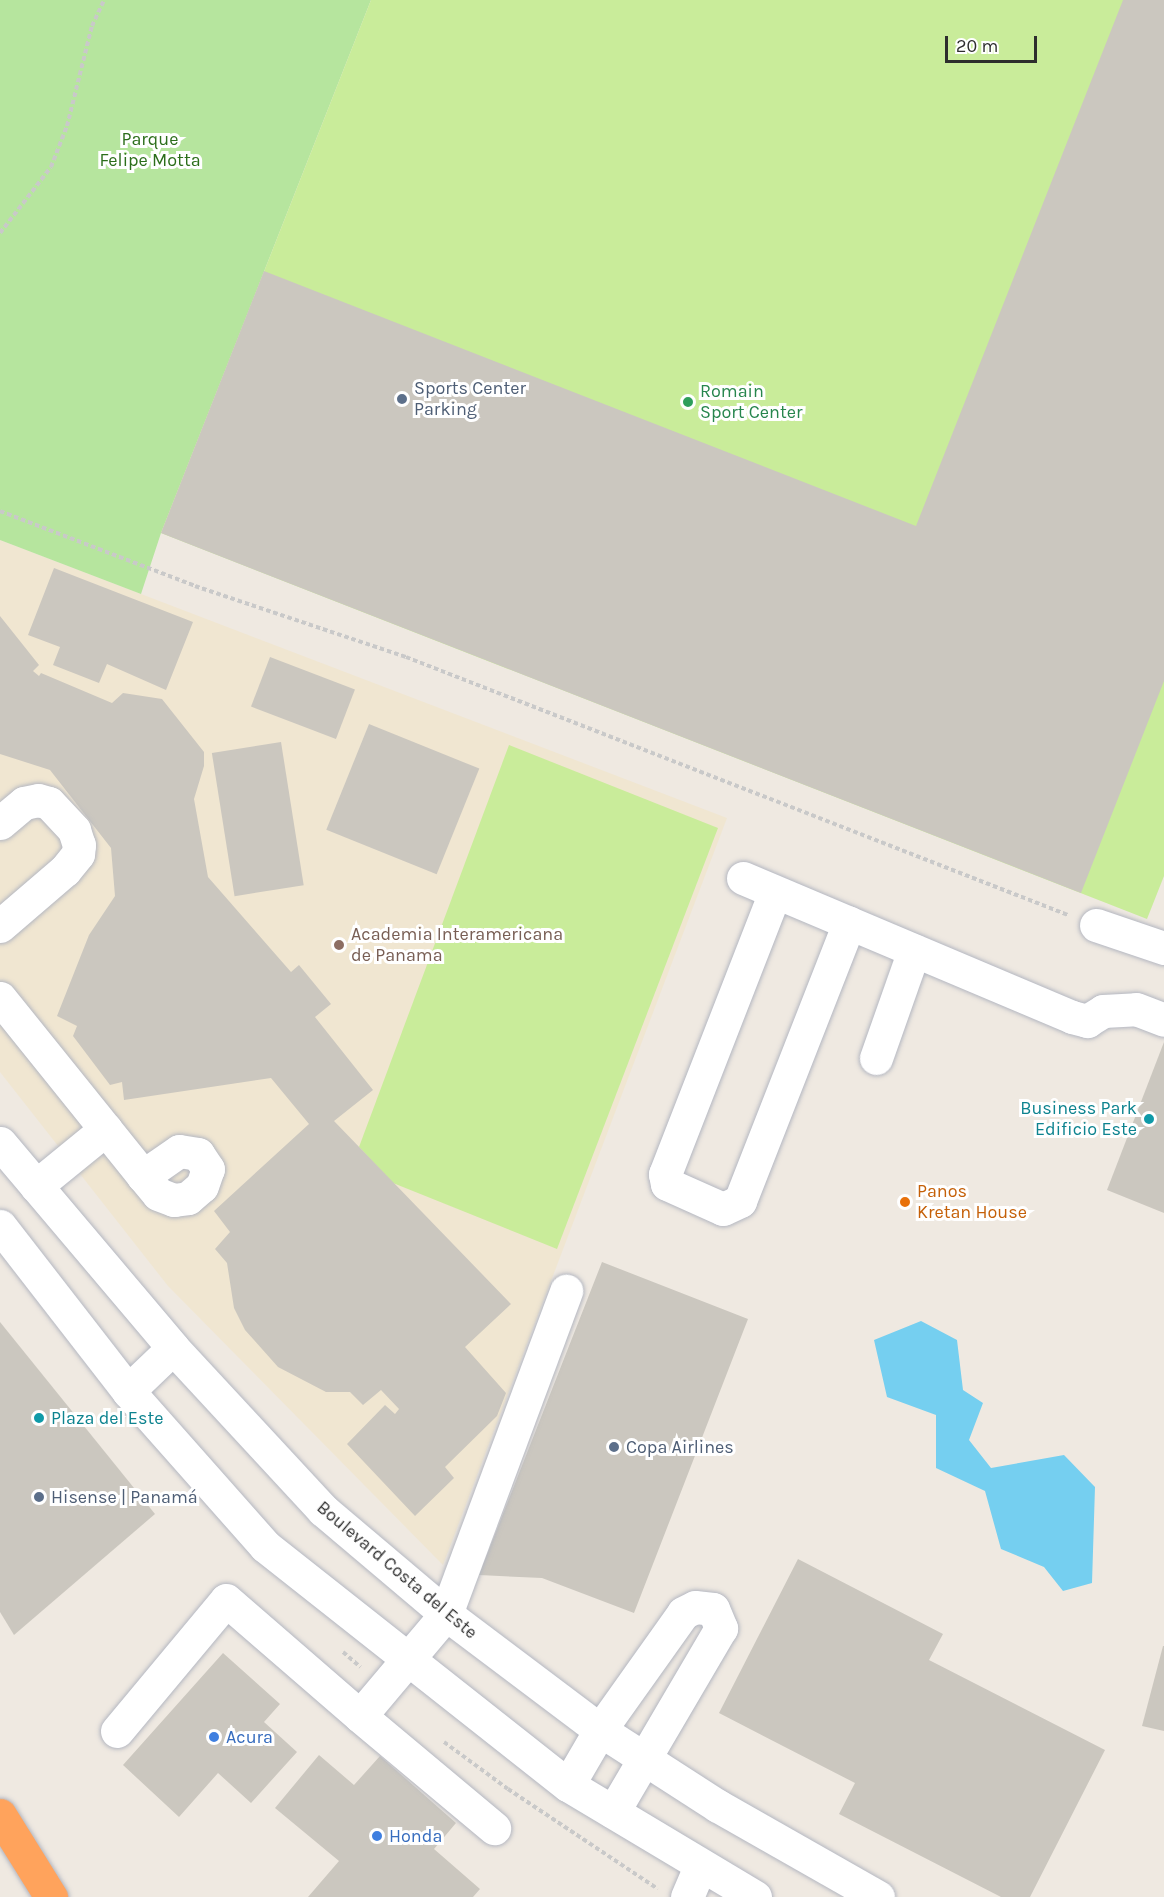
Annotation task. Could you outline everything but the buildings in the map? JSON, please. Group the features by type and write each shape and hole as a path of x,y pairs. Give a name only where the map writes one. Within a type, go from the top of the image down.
{"highway":[{"path":"0,1815 51,1897"}],"street":[{"path":"0,823 24,803 38,800 49,803 74,830 80,845 78,854 65,870 0,926"},
{"path":"743,878 1072,1017 1087,1021 1103,1011 1136,1010 1164,1020"},
{"path":"775,891 665,1174 667,1184 723,1209 740,1201 849,922"},
{"path":"1096,926 1162,943"},
{"path":"876,1058 914,950"},
{"path":"0,998 143,1176"},
{"path":"36,1185 106,1129"},
{"name":"Boulevard Costa del Este","path":"0,1143 173,1348 323,1510 446,1614 600,1730 718,1806 878,1897"},
{"path":"0,1226 128,1391 265,1546 406,1660 568,1785 700,1867 755,1897"},
{"path":"360,1716 446,1614 566,1291"},
{"path":"128,1391 173,1348"},
{"path":"117,1731 226,1600 494,1828"},
{"path":"568,1785 600,1730 683,1613 695,1607 713,1609 722,1628 613,1812"},
{"path":"687,1897 700,1867"}],"path":[{"path":"0,233 51,167 67,126 92,26 104,0"},
{"path":"0,511 195,586 406,657 1096,926"}],"shaded area":[{"name":"Academia Interamericana de Panama","path":"0,540 727,818 443,1565 168,1286 0,1072"}],"green space":[{"name":"Parque Felipe Motta","path":"0,0 371,0 161,533 141,594 0,540"},
{"name":"Romain Sport Center","path":"371,0 1164,0 1164,876 1147,919 161,533"},
{"path":"509,745 718,828 557,1249 393,1183 359,1147"}],"water":[{"path":"921,1321 957,1340 963,1390 983,1403 969,1440 991,1468 1064,1455 1095,1487 1092,1583 1063,1591 1044,1567 1001,1549 985,1491 936,1468 936,1415 887,1397 874,1340"}],"place":[{"name":"Sports Center Parking","path":"402,399"},
{"name":"Romain Sport Center","path":"688,402"},
{"name":"Academia Interamericana de Panama","path":"339,945"},
{"name":"Business Park Edificio Este","path":"1149,1119"},
{"name":"Panos Kretan House","path":"905,1202"},
{"name":"Plaza del Este","path":"39,1418"},
{"name":"Copa Airlines","path":"614,1447"},
{"name":"Hisense | Panamá","path":"39,1497"},
{"name":"Acura","path":"214,1737"},
{"name":"Honda","path":"377,1836"}]}
